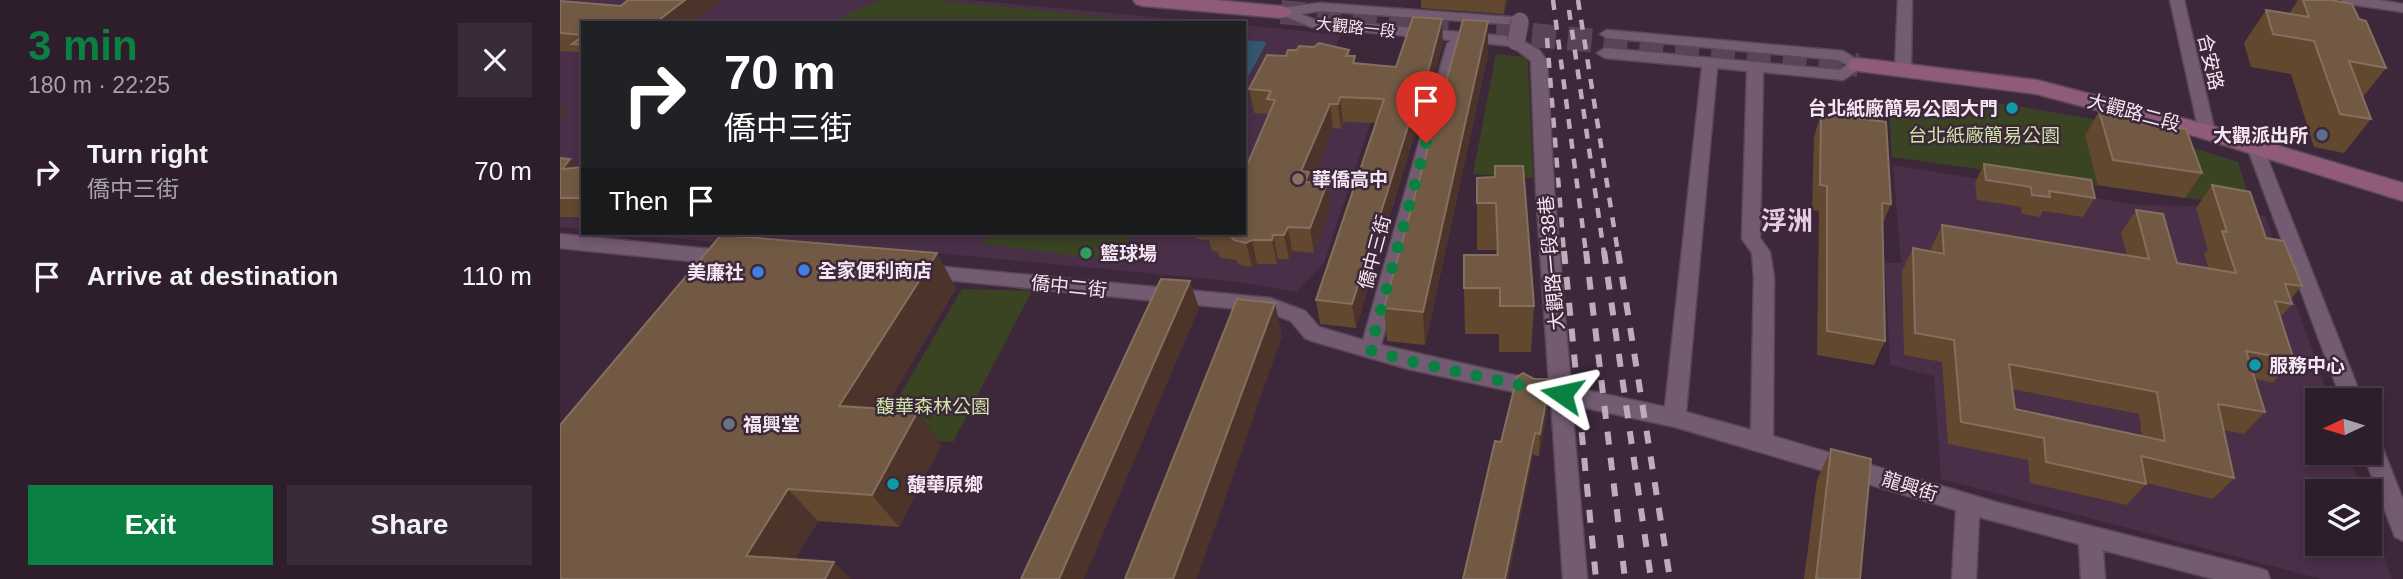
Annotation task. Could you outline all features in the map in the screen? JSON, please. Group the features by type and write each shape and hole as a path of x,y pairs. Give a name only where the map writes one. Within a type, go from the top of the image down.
{"main road":[{"name":"大觀路一段","path":"1143,0 1281,12"},
{"name":"大觀路二段","path":"1858,65 2037,87 2207,132 2403,192"}],"street":[{"path":"1903,69 1905,0"},
{"name":"合安路","path":"2177,0 2207,132"},
{"path":"2348,0 2403,8"},
{"name":"大觀路一段","path":"1320,7 1520,21 1516,42 1311,23 1281,12 1320,7"},
{"path":"1416,33 1424,38 1455,44 1492,46 1516,42"},
{"name":"大觀路二段","path":"1605,53 1843,75 1858,65 1843,56 1607,34"},
{"name":"大觀路一段38巷","path":"1516,42 1534,53 1539,61 1549,242 1574,579"},
{"name":"僑中三街","path":"1370,350 1455,44"},
{"path":"1675,418 1710,62"},
{"path":"1755,66 1751,239 1761,252 1763,277 1762,442"},
{"path":"2255,147 2348,388"},
{"path":"560,241 750,260"},
{"name":"僑中二街","path":"902,271 1270,305 1298,316 1312,333 1408,361 1562,394"},
{"name":"龍興街","path":"1562,394 1675,418 1762,442 1968,504 2090,535 2200,571 2258,579"},
{"path":"2379,466 2403,530"},
{"path":"1964,579 1968,504"},
{"path":"2090,535 2093,579"}],"shaded area":[{"path":"560,0 967,0 1201,21 581,21 581,230 560,227"},
{"name":"華僑高中","path":"1246,25 1341,35 1328,63 1381,91 1324,263 1296,292 1239,282 916,251 836,245 727,243 633,235 1246,235"},
{"path":"1893,165 2138,205 2198,206 2265,216 2325,388 2305,388 2305,466 2353,466 2357,479 2305,479 2305,556 2382,556 2382,549 2392,579 2321,579 1941,479 1934,376 1890,365 1885,263 1901,263"}],"green space":[{"path":"880,0 935,0 1141,21 833,21"},
{"path":"1496,54 1523,57 1528,62 1533,178 1473,174"},
{"name":"台北紙廠簡易公園","path":"1981,100 2109,122 2238,162 2252,207 1892,157 1889,105"},
{"name":"籃球場","path":"990,235 1132,235 1118,261 983,244"},
{"name":"馥華森林公園","path":"962,289 1032,291 953,442 876,436"}],"water":[{"path":"1246,40 1267,42 1246,80"}],"building":[{"path":"628,0 685,0 658,21 581,21 581,35 560,33 560,1 621,6"},
{"path":"2303,0 2330,0 2352,4 2359,19 2366,21 2386,68 2349,61 2371,119 2340,114 2314,41 2273,34 2266,10 2309,17"},
{"path":"1413,17 1442,19 1425,83 1422,82 1352,304 1316,300 1384,99 1340,97 1338,104 1330,104 1301,171 1309,172 1305,182 1327,184 1310,228 1288,227 1284,235 1273,235 1272,240 1252,240 1246,243 1234,240 1230,235 1246,235 1246,164 1275,100 1267,99 1271,91 1249,89 1267,55 1286,56 1288,50 1297,50 1299,46 1314,47 1319,43 1349,50 1346,56 1355,56 1353,63 1396,67"},
{"path":"1463,20 1488,21 1423,312 1384,308"},
{"path":"581,37 581,45 572,44"},
{"path":"2099,111 2136,116 2138,123 2186,129 2202,173 2113,160"},
{"path":"1821,113 1886,122 1891,204 1882,203 1885,341 1827,331 1827,186 1820,185"},
{"path":"560,158 570,159 562,169 581,167 581,198 560,198"},
{"path":"1984,164 2091,180 2095,198 2049,191 2050,197 2032,195 2031,187 1986,180"},
{"path":"1495,166 1523,166 1534,306 1500,306 1500,288 1464,288 1464,255 1498,255 1496,203 1477,203 1477,178 1495,177"},
{"path":"2212,185 2250,192 2266,238 2284,241 2302,286 2285,284 2292,304 2275,301 2294,360 2246,351 2265,412 2218,404 2234,478 2141,456 2146,484 2046,462 2044,438 1961,422 1954,340 1915,333 1913,248 1944,254 1942,225 2149,259 2136,210 2163,214 2177,263 2236,273 2222,231 2227,232","holes":["2009,364 2157,392 2165,441 2015,409"]},
{"path":"721,235 937,253 839,406 918,411 872,495 788,489 746,556 834,562 825,579 560,579 560,425"},
{"path":"1161,279 1190,281 1059,579 1021,579"},
{"path":"1237,299 1275,303 1173,579 1125,579"},
{"path":"1523,373 1534,379 1550,379 1540,434 1535,433 1505,579 1463,579 1495,441 1501,442 1517,377"},
{"path":"1831,449 1871,459 1860,579 1816,579"}],"tunnel":[{"path":"1281,12 1858,65"}],"railway":[{"path":"1553,0 1586,253"},
{"path":"1578,0 1618,253"},
{"path":"1569,10 1604,253"},
{"path":"1547,38 1564,253"},
{"path":"1564,251 1596,579"},
{"path":"1586,251 1625,579"},
{"path":"1604,251 1651,579"},
{"path":"1618,251 1670,579"}],"place":[{"name":"台北紙廠簡易公園大門","path":"2012,108"},
{"name":"大觀派出所","path":"2322,135"},
{"name":"華僑高中","path":"1298,179"},
{"name":"籃球場","path":"1086,253"},
{"name":"全家便利商店","path":"804,270"},
{"name":"美廉社","path":"758,272"},
{"name":"服務中心","path":"2255,365"},
{"name":"福興堂","path":"729,424"},
{"name":"馥華原鄉","path":"893,484"}],"district":[{"name":"浮洲","path":"1787,221"}],"route":[{"path":"1426,143 1370,350 1408,361 1562,394"}]}
